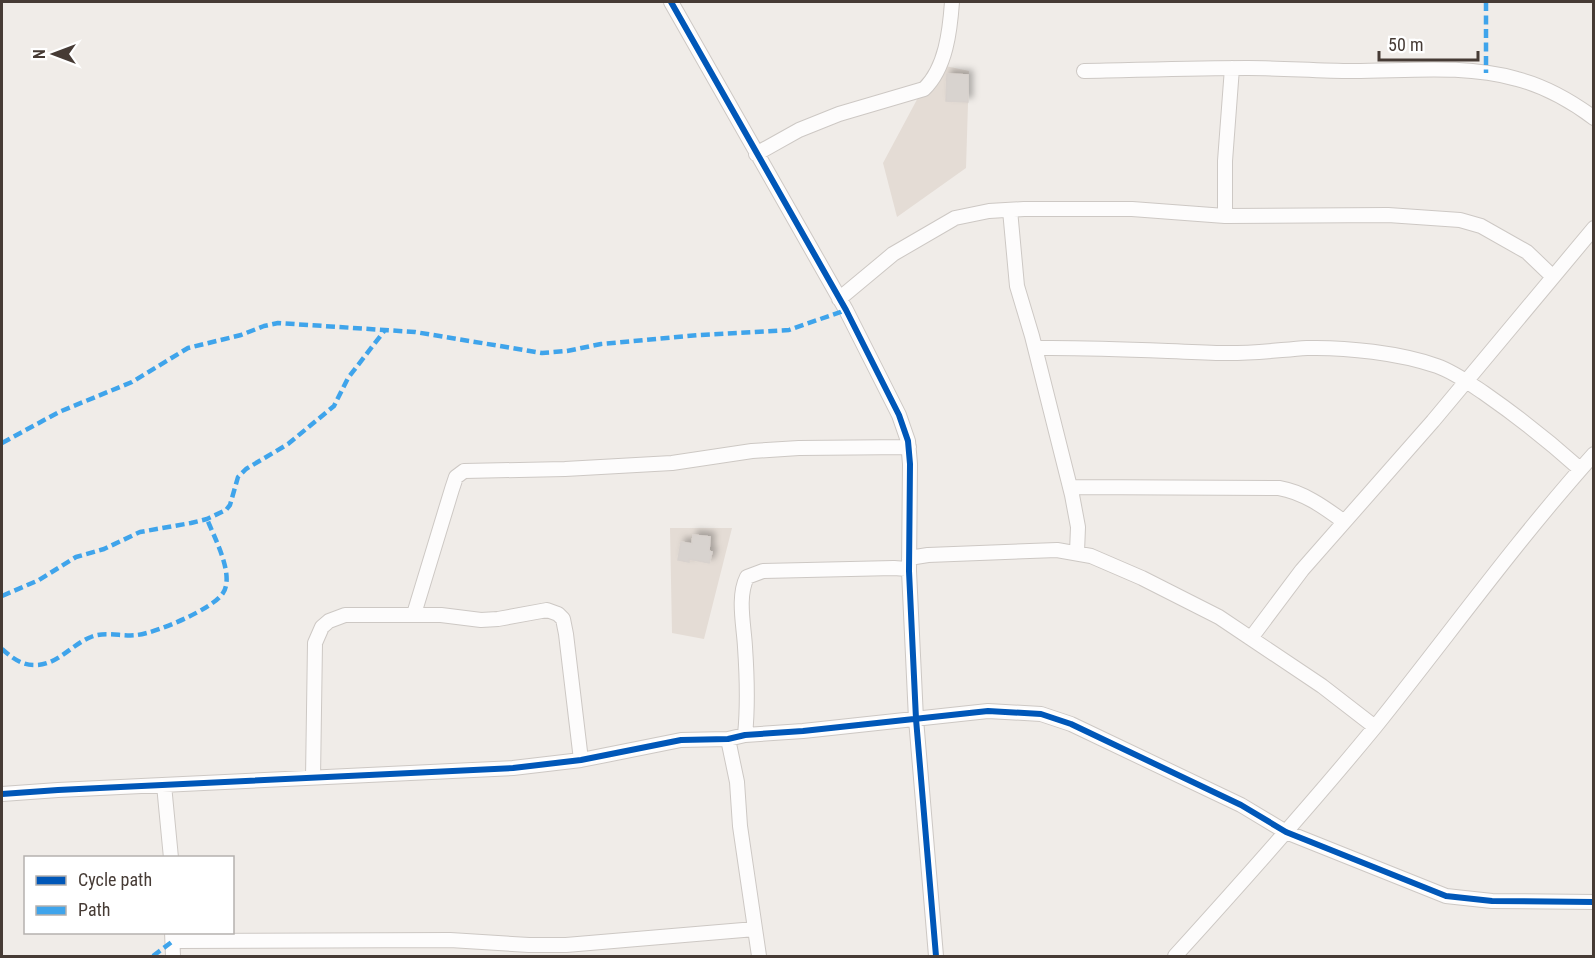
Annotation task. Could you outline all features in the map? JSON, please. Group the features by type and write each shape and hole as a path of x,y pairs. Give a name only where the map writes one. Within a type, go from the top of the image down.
{"street":[{"path":"671,2 839,299 899,415 909,447 909,565 916,719 936,957"},
{"path":"756,153 799,130 839,114 924,89 933,78 945,48 950,29 952,2"},
{"path":"1084,71 1232,68 1327,71 1455,70 1486,73 1536,85 1575,105 1593,118"},
{"path":"1225,216 1225,161 1232,68"},
{"path":"839,299 887,258 955,219 989,211 1010,210 1132,209 1225,216 1280,217 1342,214 1460,220 1481,226 1519,247 1552,276"},
{"path":"1010,210 1017,286 1070,487 1078,527 1077,552"},
{"path":"1251,638 1302,570 1433,421 1593,228"},
{"path":"1035,348 1094,347 1222,354 1308,348 1341,349 1367,351 1436,365 1456,374 1541,436 1580,469"},
{"path":"414,614 456,477 464,471 565,469 672,463 752,451 800,448 909,447"},
{"path":"1175,957 1375,727 1497,569 1593,454"},
{"path":"1070,487 1279,488 1294,491 1343,521"},
{"path":"745,735 747,696 742,593 747,577 755,573 778,571 907,569 909,565 927,555 1057,550 1091,556 1152,583 1219,617 1322,686 1375,727"},
{"path":"313,778 314,660 318,634 329,621 345,615 414,614 481,620 547,610 558,614 563,619 566,634 581,760"},
{"path":"2,794 513,768 581,760 681,740 728,739 745,735 988,711 1026,712 1053,717 1241,805 1286,832 1446,896 1492,901 1593,902"},
{"path":"728,739 737,782 740,826 759,957"},
{"path":"164,785 171,856"},
{"path":"173,957 173,937 450,940 566,945 755,929"}],"shaded area":[{"path":"936,64 969,71 966,168 897,217 883,163"},
{"path":"670,528 732,528 704,639 672,633"}],"building":[{"path":"947,74 968,75 968,102 946,101"},
{"path":"693,535 710,537 709,551 712,552 709,563 689,559 689,562 678,560 681,542 692,544"}],"marked path":[{"path":"1486,2 1486,73"},
{"path":"2,443 59,412 132,382 188,348 278,323 415,332 542,353 601,344 789,330 846,310"},
{"path":"2,596 39,580 76,557 104,549 140,532 207,519 226,510 230,505 238,477 246,469 288,444 334,406 348,378 385,330"},
{"path":"2,649 21,662 29,665 42,664 50,662 77,644 96,635 146,633 170,625 208,606 223,593 227,576 222,556 207,519"},
{"path":"153,956 173,941"}],"cycle path":[{"path":"671,2 846,310 899,415 908,441 910,464 909,571 916,719 936,956"},
{"path":"2,794 513,768 581,760 681,740 728,739 745,735 988,711 1041,714 1071,724 1241,805 1286,832 1446,896 1492,901 1594,902"}]}
